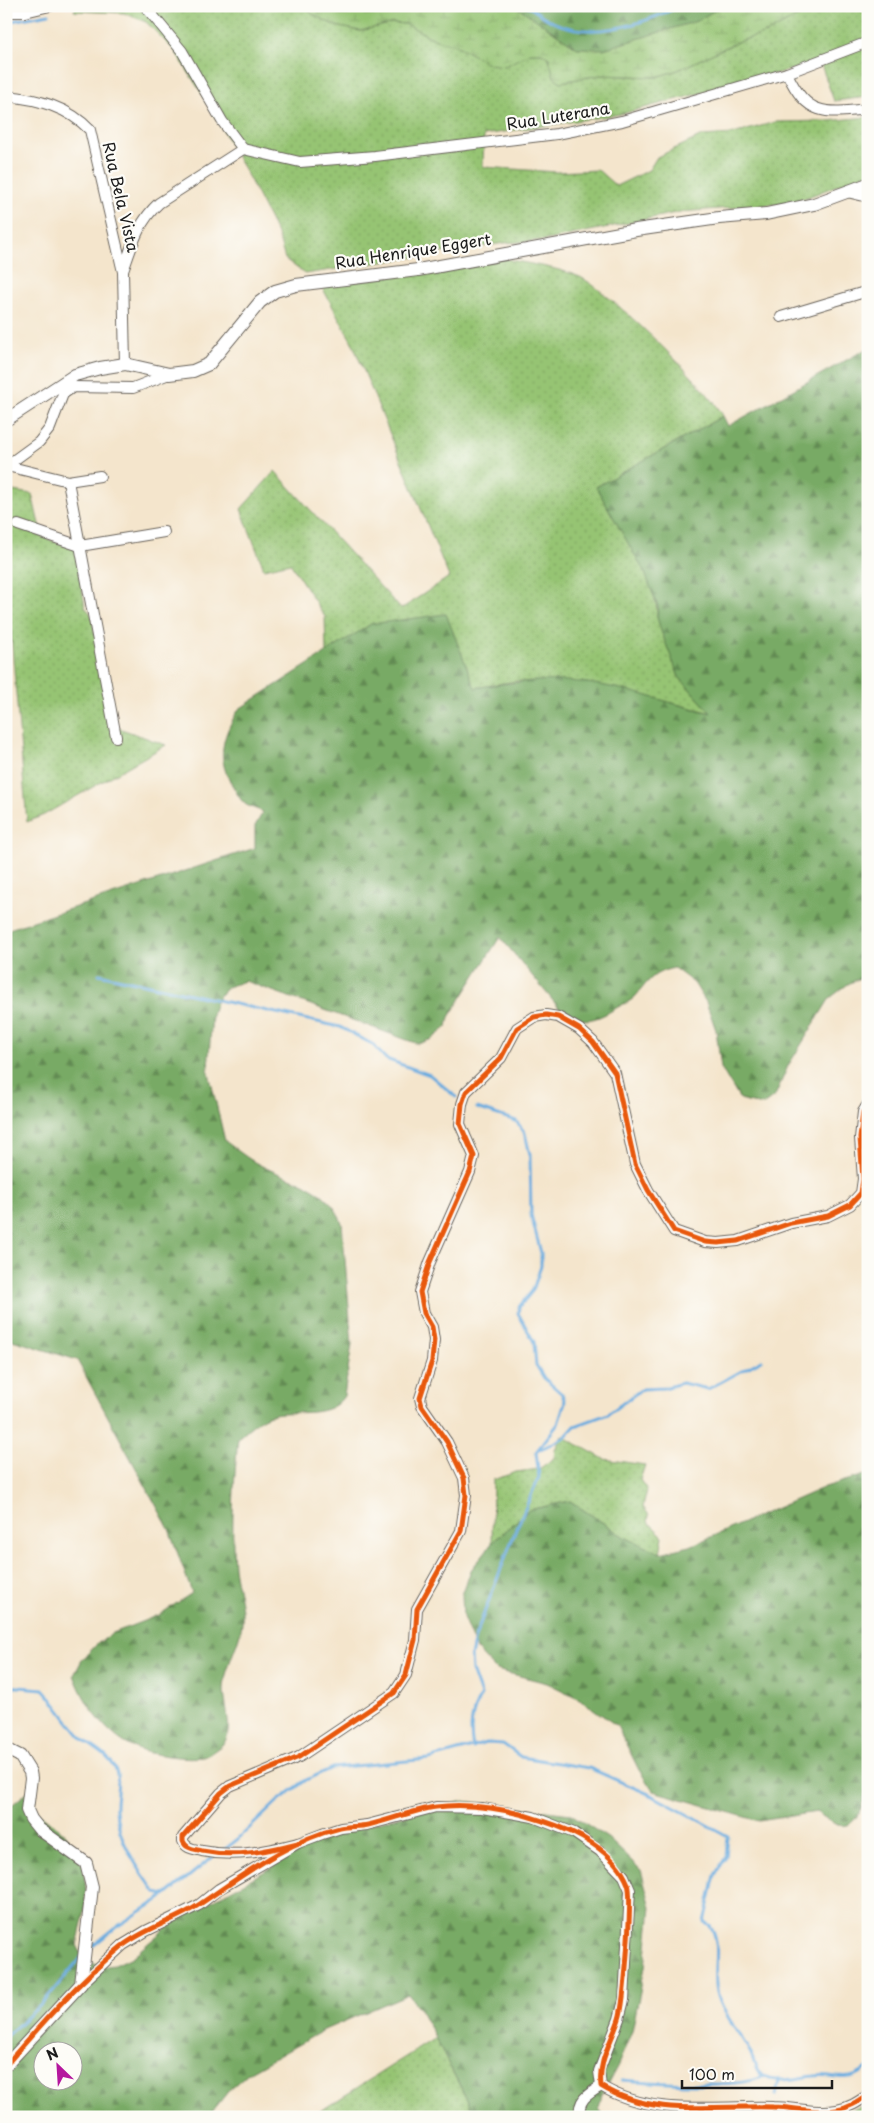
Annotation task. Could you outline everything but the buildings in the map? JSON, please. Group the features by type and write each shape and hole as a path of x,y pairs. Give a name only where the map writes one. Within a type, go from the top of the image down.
{"street":[{"path":"6,12 25,12 50,6"},
{"path":"122,272 137,233 150,211 159,203 243,149 222,121 182,52 145,6"},
{"name":"Rua Luterana","path":"243,149 300,162 375,156 557,134 622,121 787,73 868,42"},
{"path":"787,73 797,94 809,105 824,112 868,109"},
{"name":"Rua Bela Vista","path":"6,96 63,108 80,119 90,130 122,272 125,364"},
{"name":"Rua Henrique Eggert","path":"6,420 75,375 125,364 169,374 193,370 208,364 260,302 275,291 296,284 418,270 636,230 719,218 766,214 814,204 868,184"},
{"path":"847,192 868,198"},
{"path":"781,317 868,291"},
{"path":"7,466 39,442 50,428 63,394 73,387 133,388 169,374"},
{"path":"7,466 68,481 100,476"},
{"path":"68,481 116,737"},
{"path":"18,525 80,546 164,532"},
{"path":"601,2086 599,2071 619,2019 624,2000 624,1977 631,1897 624,1876 600,1850 574,1833 533,1817 457,1806 436,1807 366,1825 341,1828 298,1843 246,1854 211,1853 190,1848 184,1844 183,1837 221,1793 230,1786 299,1757 386,1699 400,1686 406,1675 415,1640 418,1609 461,1531 466,1495 464,1478 447,1442 422,1406 420,1398 432,1361 434,1340 432,1327 424,1314 420,1292 430,1262 470,1172 474,1156 460,1124 462,1104 466,1092 501,1058 517,1028 534,1017 546,1015 558,1017 579,1029 593,1042 615,1073 635,1164 648,1190 674,1230 689,1238 705,1242 738,1241 791,1223 828,1216 850,1205 861,1193 863,1179 860,1138 864,1112 868,1104"},
{"path":"6,1749 20,1756 30,1772 27,1810 31,1819 39,1828 76,1854 88,1869 92,1887 80,1984"},
{"path":"6,2064 80,1984 123,1946 146,1931 199,1905 219,1889 298,1843"},
{"path":"601,2086 619,2097 674,2108 794,2107 827,2112 855,2104 868,2095"},
{"path":"580,2117 580,2103 587,2094 601,2086"}],"green space":[{"path":"76,6 305,6 312,14 336,26 360,31 393,23 406,24 436,40 456,45 489,64 530,53 542,53 549,58 554,77 561,82 600,75 656,77 678,70 737,42 769,32 817,6 868,6 868,97 834,101 820,62 621,114 484,135 483,167 557,172 598,170 616,186 649,170 657,157 702,136 733,134 775,122 827,121 868,117 868,173 793,203 680,212 547,240 505,243 305,274 285,259 278,236 250,180 209,105 175,51 146,22 124,13 74,11"},
{"path":"305,6 516,6 577,48 604,49 697,21 722,6 817,6 769,32 737,42 678,70 656,77 600,75 561,82 554,77 549,58 542,53 530,53 505,66 489,64 456,45 436,40 406,24 393,23 360,31 336,26 312,14"},
{"path":"516,6 722,6 697,21 604,49 577,48"},
{"path":"502,258 562,271 580,277 593,285 657,341 699,385 723,416 596,487 644,570 656,603 657,617 679,677 712,713 600,685 516,681 475,688 371,624 326,653 325,617 290,563 264,569 241,509 275,471 401,609 449,577 352,342 322,287"},
{"path":"868,348 868,974 848,984 830,998 788,1066 775,1096 763,1105 747,1102 739,1098 721,1068 716,1030 706,1002 694,983 674,968 655,975 629,1002 604,1015 592,1019 579,1019 564,1014 500,937 449,1017 447,1027 432,1039 418,1044 245,981 227,987 217,999 212,1015 208,1069 225,1141 256,1163 318,1192 336,1210 342,1223 352,1344 344,1396 338,1403 322,1411 274,1414 255,1424 238,1438 233,1502 233,1551 241,1603 242,1624 225,1680 224,1696 228,1719 226,1740 210,1754 197,1758 176,1757 137,1749 113,1734 103,1724 86,1700 74,1675 82,1660 97,1644 113,1633 159,1615 192,1593 169,1529 77,1360 6,1338 6,930 255,848 255,826 263,812 242,801 224,767 223,748 233,719 239,709 371,624 446,614 475,688 506,683 569,681 628,691 711,713 679,677 661,631 657,617 658,607 645,573 596,487 723,416 728,426"},
{"path":"6,490 32,494 42,537 76,549 85,607 91,614 113,726 166,745 44,815 27,822 6,576"},
{"path":"562,1436 604,1459 645,1465 640,1480 647,1490 643,1507 649,1515 648,1522 663,1536 660,1553 624,1537 570,1501 529,1510 492,1543 493,1480 516,1472 539,1469 554,1458 555,1449"},
{"path":"868,1474 868,1781 859,1812 849,1824 842,1826 833,1823 817,1812 759,1821 653,1791 639,1770 617,1726 578,1698 547,1683 496,1670 476,1649 463,1617 462,1595 471,1570 492,1543 529,1510 570,1501 624,1537 660,1553 690,1546 825,1487"},
{"path":"33,1787 31,1793 36,1811 65,1834 83,1865 86,1889 85,1911 77,1945 83,1957 100,1967 115,1965 132,1957 172,1923 333,1833 463,1801 571,1814 609,1839 641,1870 651,1907 645,1967 632,2031 618,2065 602,2095 599,2109 604,2117 476,2117 422,2012 408,1994 324,2030 248,2073 230,2089 208,2117 6,2117 6,1810"},
{"path":"435,2038 476,2117 311,2117"},
{"path":"868,2104 868,2117 820,2117 829,2111 849,2111"}],"waterway":[{"path":"528,6 555,23 570,28 586,30 619,28 635,24 680,6"},
{"path":"6,22 49,14"},
{"path":"99,974 340,1027 372,1044 386,1059 430,1075 456,1097"},
{"path":"473,1748 472,1721 481,1695 472,1670 471,1656 475,1637 515,1532 539,1477 536,1452 558,1424 565,1402 562,1394 544,1378 536,1365 534,1342 518,1313 519,1307 533,1290 541,1266 541,1253 531,1215 530,1155 525,1133 516,1121 477,1108"},
{"path":"539,1450 565,1437 575,1426 608,1414 642,1389 664,1388 682,1383 708,1389 762,1360"},
{"path":"6,1686 43,1689 79,1735 112,1762 118,1778 116,1805 120,1832 136,1865 156,1893 166,1895"},
{"path":"224,1850 278,1801 306,1780 332,1768 429,1759 487,1743 503,1744 521,1757 589,1768 651,1795 728,1836 726,1857 715,1875 704,1922 710,1925 716,1941 716,1983 719,2000 750,2052 759,2072 765,2077 777,2080 822,2076 842,2078 854,2076 868,2067"},
{"path":"89,1949 115,1928 166,1895 214,1856"},
{"path":"6,2036 43,2003 81,1957"},
{"path":"622,2080 717,2084 736,2083 764,2076"},
{"path":"776,2095 779,2080"}],"cycle path":[{"path":"298,1843 263,1851 227,1854 191,1848 184,1844 183,1837 221,1793 230,1786 299,1757 394,1693 406,1675 415,1640 417,1609 461,1531 466,1495 464,1478 447,1442 422,1406 420,1398 432,1361 434,1340 432,1327 424,1313 420,1292 430,1262 470,1172 474,1156 460,1124 462,1104 466,1092 501,1058 517,1028 534,1017 546,1015 558,1017 579,1029 593,1042 615,1073 635,1164 648,1190 674,1231 705,1242 718,1243 738,1241 791,1223 828,1216 850,1205 861,1193 863,1179 860,1138 863,1112 868,1104"},
{"path":"6,2065 76,1988 105,1960 130,1940 190,1910 250,1870 285,1850 303,1841 340,1828 368,1825 427,1808 477,1806 518,1813 568,1830 604,1852 622,1872 628,1884 629,1928 621,2010 603,2060 601,2086 621,2096 642,2102 685,2108 773,2107 829,2111 849,2106 868,2095"}]}
